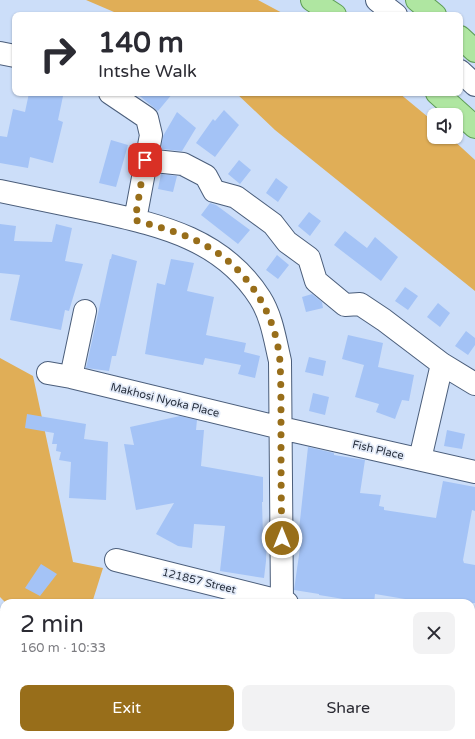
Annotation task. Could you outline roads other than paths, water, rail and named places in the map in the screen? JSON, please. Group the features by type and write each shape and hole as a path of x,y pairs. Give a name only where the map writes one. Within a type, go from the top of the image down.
{"main road":[{"path":"312,0 330,12"},
{"path":"417,0 431,12"},
{"path":"463,40 475,51"},
{"path":"440,96 475,127"}],"street":[{"path":"377,0 392,12"},
{"path":"0,53 12,55"},
{"path":"463,74 475,85"},
{"path":"114,96 147,118 151,135 145,160 135,220"},
{"path":"145,160 183,164 206,176 214,191 236,197 273,224 287,242 309,258 316,281 344,304 360,304 384,320 442,364 475,384"},
{"path":"0,191 135,220 177,232 202,243 219,254 242,275 260,298 272,326 280,361 284,599"},
{"path":"71,377 85,311"},
{"path":"420,459 442,364"},
{"name":"Makhosi Nyoka Place","path":"48,373 71,377 281,428"},
{"name":"Fish Place","path":"281,428 475,472"},
{"name":"121857 Street","path":"116,560 268,599"}]}
